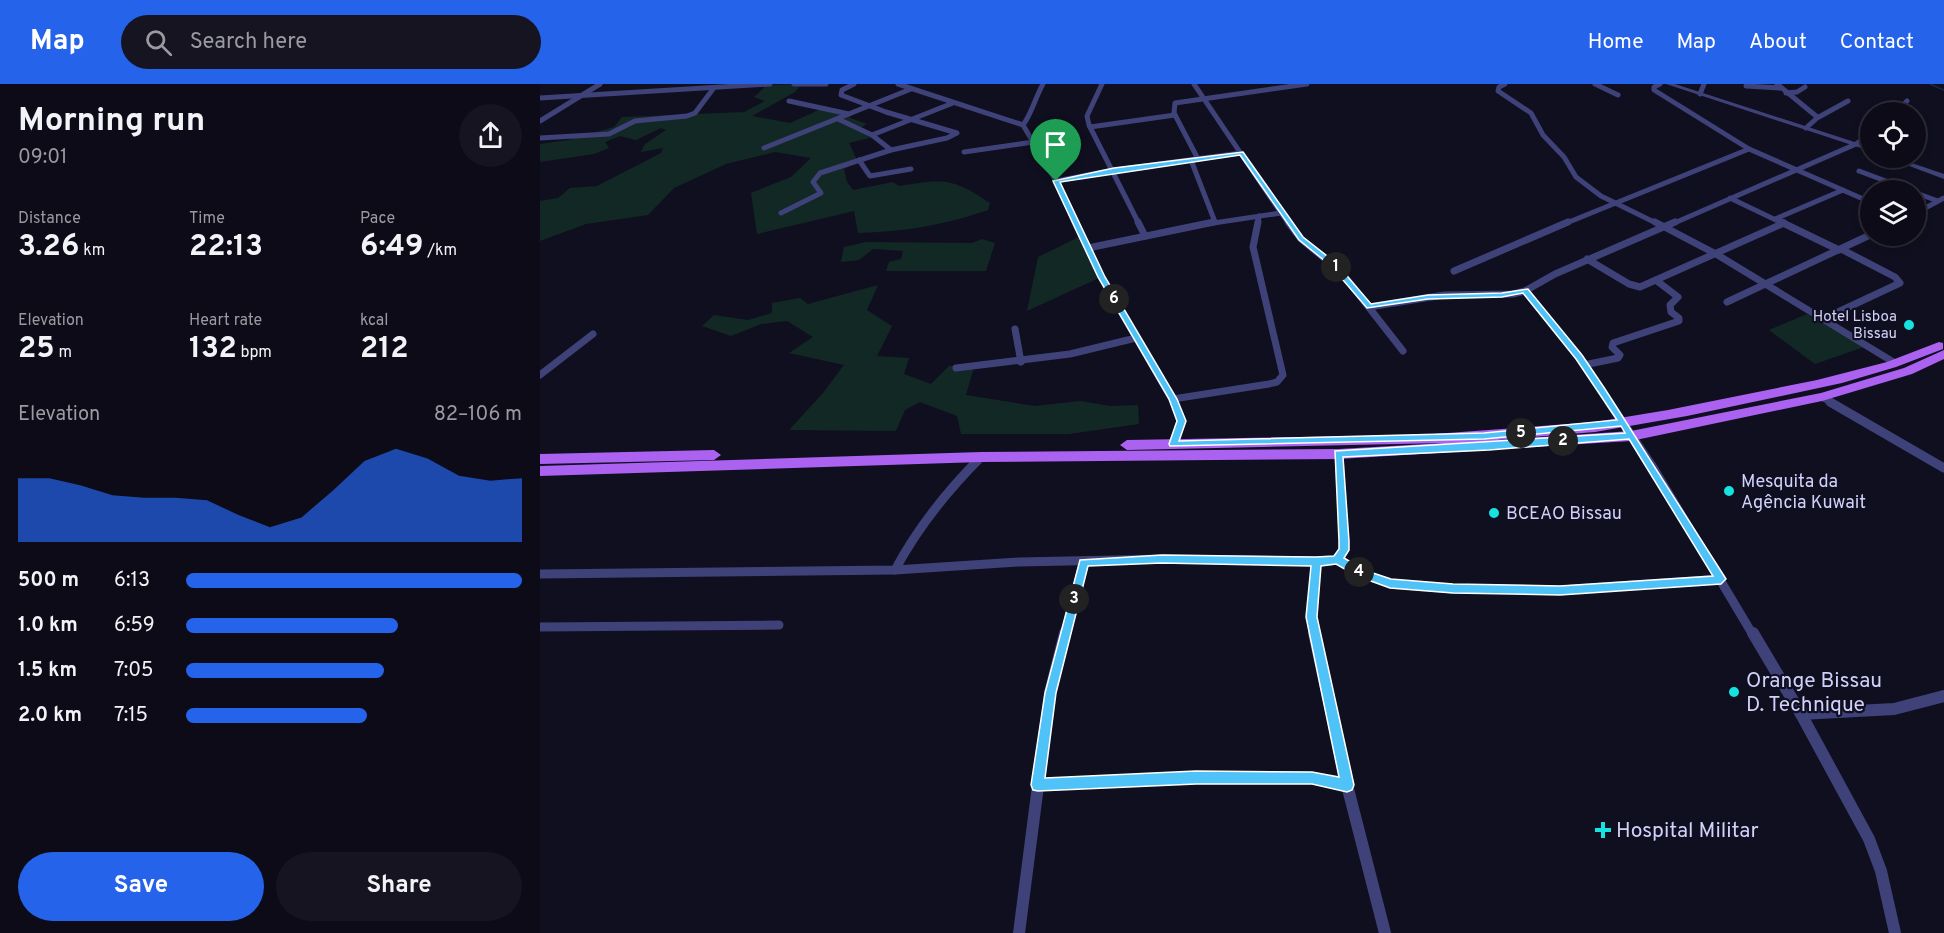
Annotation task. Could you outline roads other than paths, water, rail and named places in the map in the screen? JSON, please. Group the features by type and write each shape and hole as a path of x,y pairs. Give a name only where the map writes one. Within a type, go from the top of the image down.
{"main road":[{"path":"540,459 1484,436 1627,429 1809,387 1895,363 1944,343"},
{"path":"540,471 981,457 1338,454 1489,446 1627,429 1822,397 1908,371 1944,354"}],"street":[{"path":"540,121 600,84"},
{"path":"540,98 770,84"},
{"path":"794,84 826,84"},
{"path":"781,213 821,193 813,182 820,173 891,150 947,138 957,133 867,106 841,95 843,90 854,84"},
{"path":"898,84 1023,125 1056,181 1088,248 1136,338 1173,399 1181,421 1173,444"},
{"path":"1023,125 1030,116 1034,100 1043,84"},
{"path":"1102,84 1087,116 1090,127 1114,170 1145,236"},
{"path":"1194,84 1281,213 1301,238 1342,273 1403,351"},
{"path":"1254,84 1260,90"},
{"path":"1215,222 1195,159 1175,115 1173,107 1175,103 1307,84"},
{"path":"1505,84 1498,90 1531,113 1543,135 1564,157 1576,177 1601,196 1716,254 1895,363"},
{"path":"1595,84 1618,95"},
{"path":"1660,84 1654,87 1654,90 1749,149 1860,198"},
{"path":"1669,84 1860,145"},
{"path":"1700,94 1704,84"},
{"path":"1746,86 1779,86 1816,116"},
{"path":"1786,93 1797,92 1805,87"},
{"path":"540,138 609,134 635,121 687,117 695,113 713,88"},
{"path":"764,148 911,89"},
{"path":"789,101 849,114"},
{"path":"1806,128 1816,116 1839,108 1848,101"},
{"path":"872,135 953,103"},
{"path":"1090,127 1175,115"},
{"path":"838,119 872,135 891,150"},
{"path":"1369,307 1428,297 1502,295 1525,291 1587,259 1860,141"},
{"path":"964,152 1034,142"},
{"path":"1454,271 1501,249 1618,204 1749,149"},
{"path":"1056,181 1114,170 1241,153"},
{"path":"860,160 870,176 874,177 911,169"},
{"path":"1919,168 1944,177"},
{"path":"1859,171 1883,180"},
{"path":"1775,219 1843,190"},
{"path":"1926,196 1941,200"},
{"path":"1730,198 1840,249 1895,277 1900,283 1823,320"},
{"path":"1926,208 1941,200"},
{"path":"1088,248 1215,222 1281,213"},
{"path":"1173,399 1269,384 1277,382 1283,375 1252,247 1252,238 1259,225 1259,216"},
{"path":"1587,259 1635,286 1645,286 1784,223"},
{"path":"1727,302 1860,240"},
{"path":"1584,364 1618,358 1620,355 1612,347 1613,343 1679,321 1671,312 1670,306 1678,297 1657,281"},
{"path":"1525,291 1584,364 1654,469 1801,714 1869,839 1881,871 1895,933"},
{"path":"1015,329 1021,362"},
{"path":"540,375 593,334"},
{"path":"956,368 1021,362 1097,349 1136,338"},
{"path":"1822,397 1944,468"},
{"path":"1337,560 1344,550 1338,454"},
{"path":"895,570 905,549 932,511 981,457"},
{"path":"540,574 895,570 1019,562 1162,559 1316,562 1337,560 1361,573 1390,584 1453,589 1560,590 1721,579"},
{"path":"1019,933 1050,693 1083,562"},
{"path":"1316,562 1311,617 1347,785 1385,933"},
{"path":"540,627 779,625"},
{"path":"1801,714 1894,709 1944,696"},
{"path":"1038,785 1208,777 1312,778 1347,785"}],"waterway":[{"path":"1930,84 1944,90"}],"place":[{"name":"Hotel Lisboa Bissau","path":"1909,325"},
{"name":"Mesquita da Agência Kuwait","path":"1729,491"},
{"name":"BCEAO Bissau","path":"1494,513"},
{"name":"Orange Bissau D. Technique","path":"1734,692"},
{"name":"Hospital Militar","path":"1603,830"}]}
